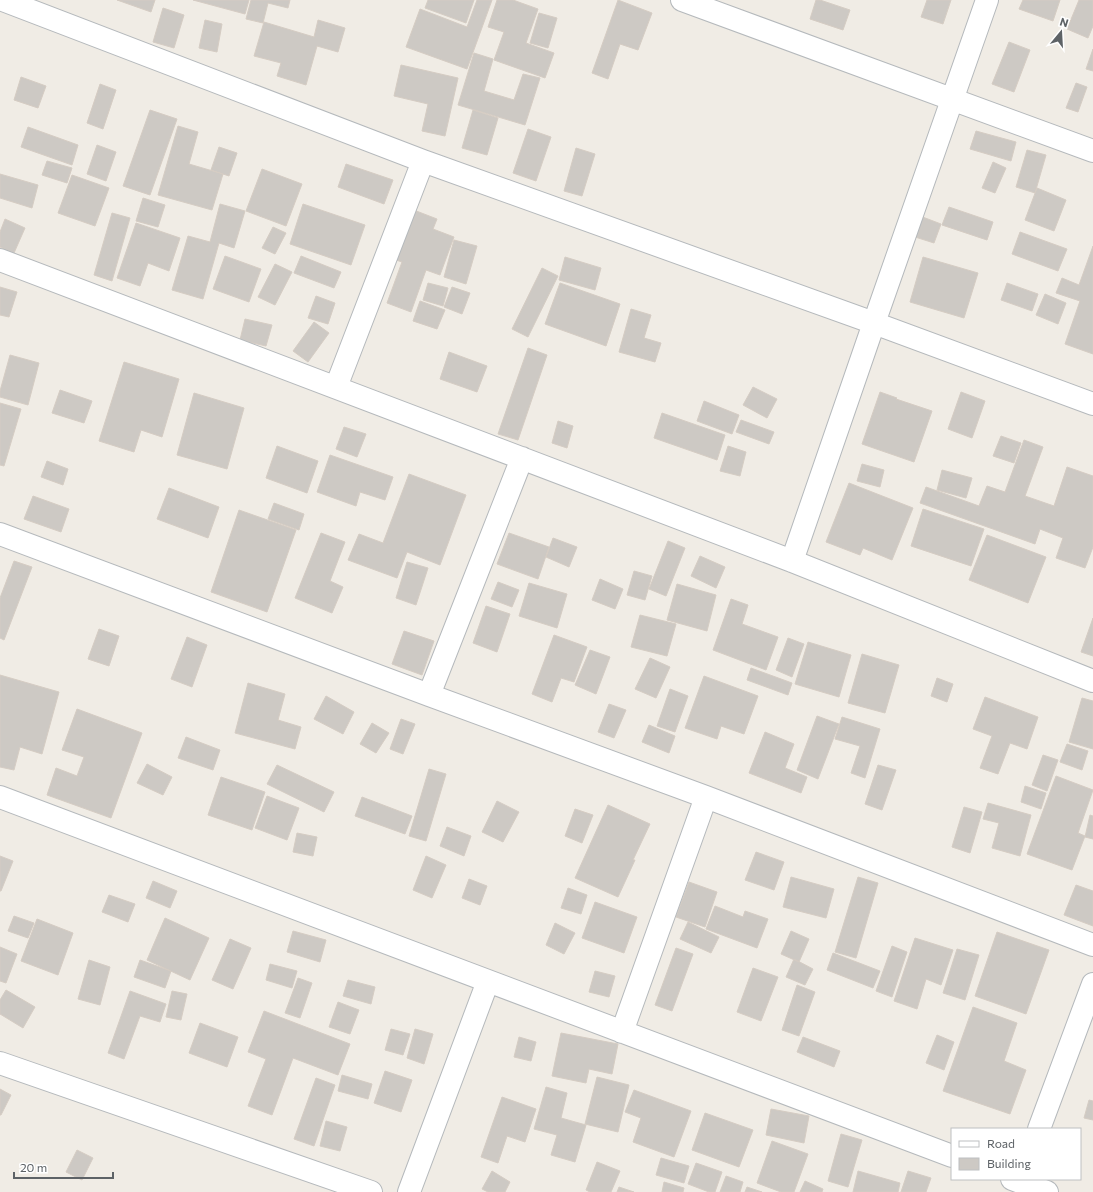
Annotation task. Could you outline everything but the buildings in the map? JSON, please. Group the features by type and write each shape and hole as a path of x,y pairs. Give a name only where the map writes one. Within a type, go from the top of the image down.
{"street":[{"path":"2,0 423,161 874,322 1093,404"},
{"path":"682,0 1093,151"},
{"path":"792,562 874,322 987,0"},
{"path":"336,387 423,161"},
{"path":"0,260 522,458 792,562 1093,681"},
{"path":"429,695 522,458"},
{"path":"0,534 429,695 706,796 1093,945"},
{"path":"622,1032 706,796"},
{"path":"0,797 951,1156"},
{"path":"409,1192 488,981"},
{"path":"1039,1128 1093,984"},
{"path":"0,1063 371,1192"},
{"path":"1017,1183 1047,1192"}]}
